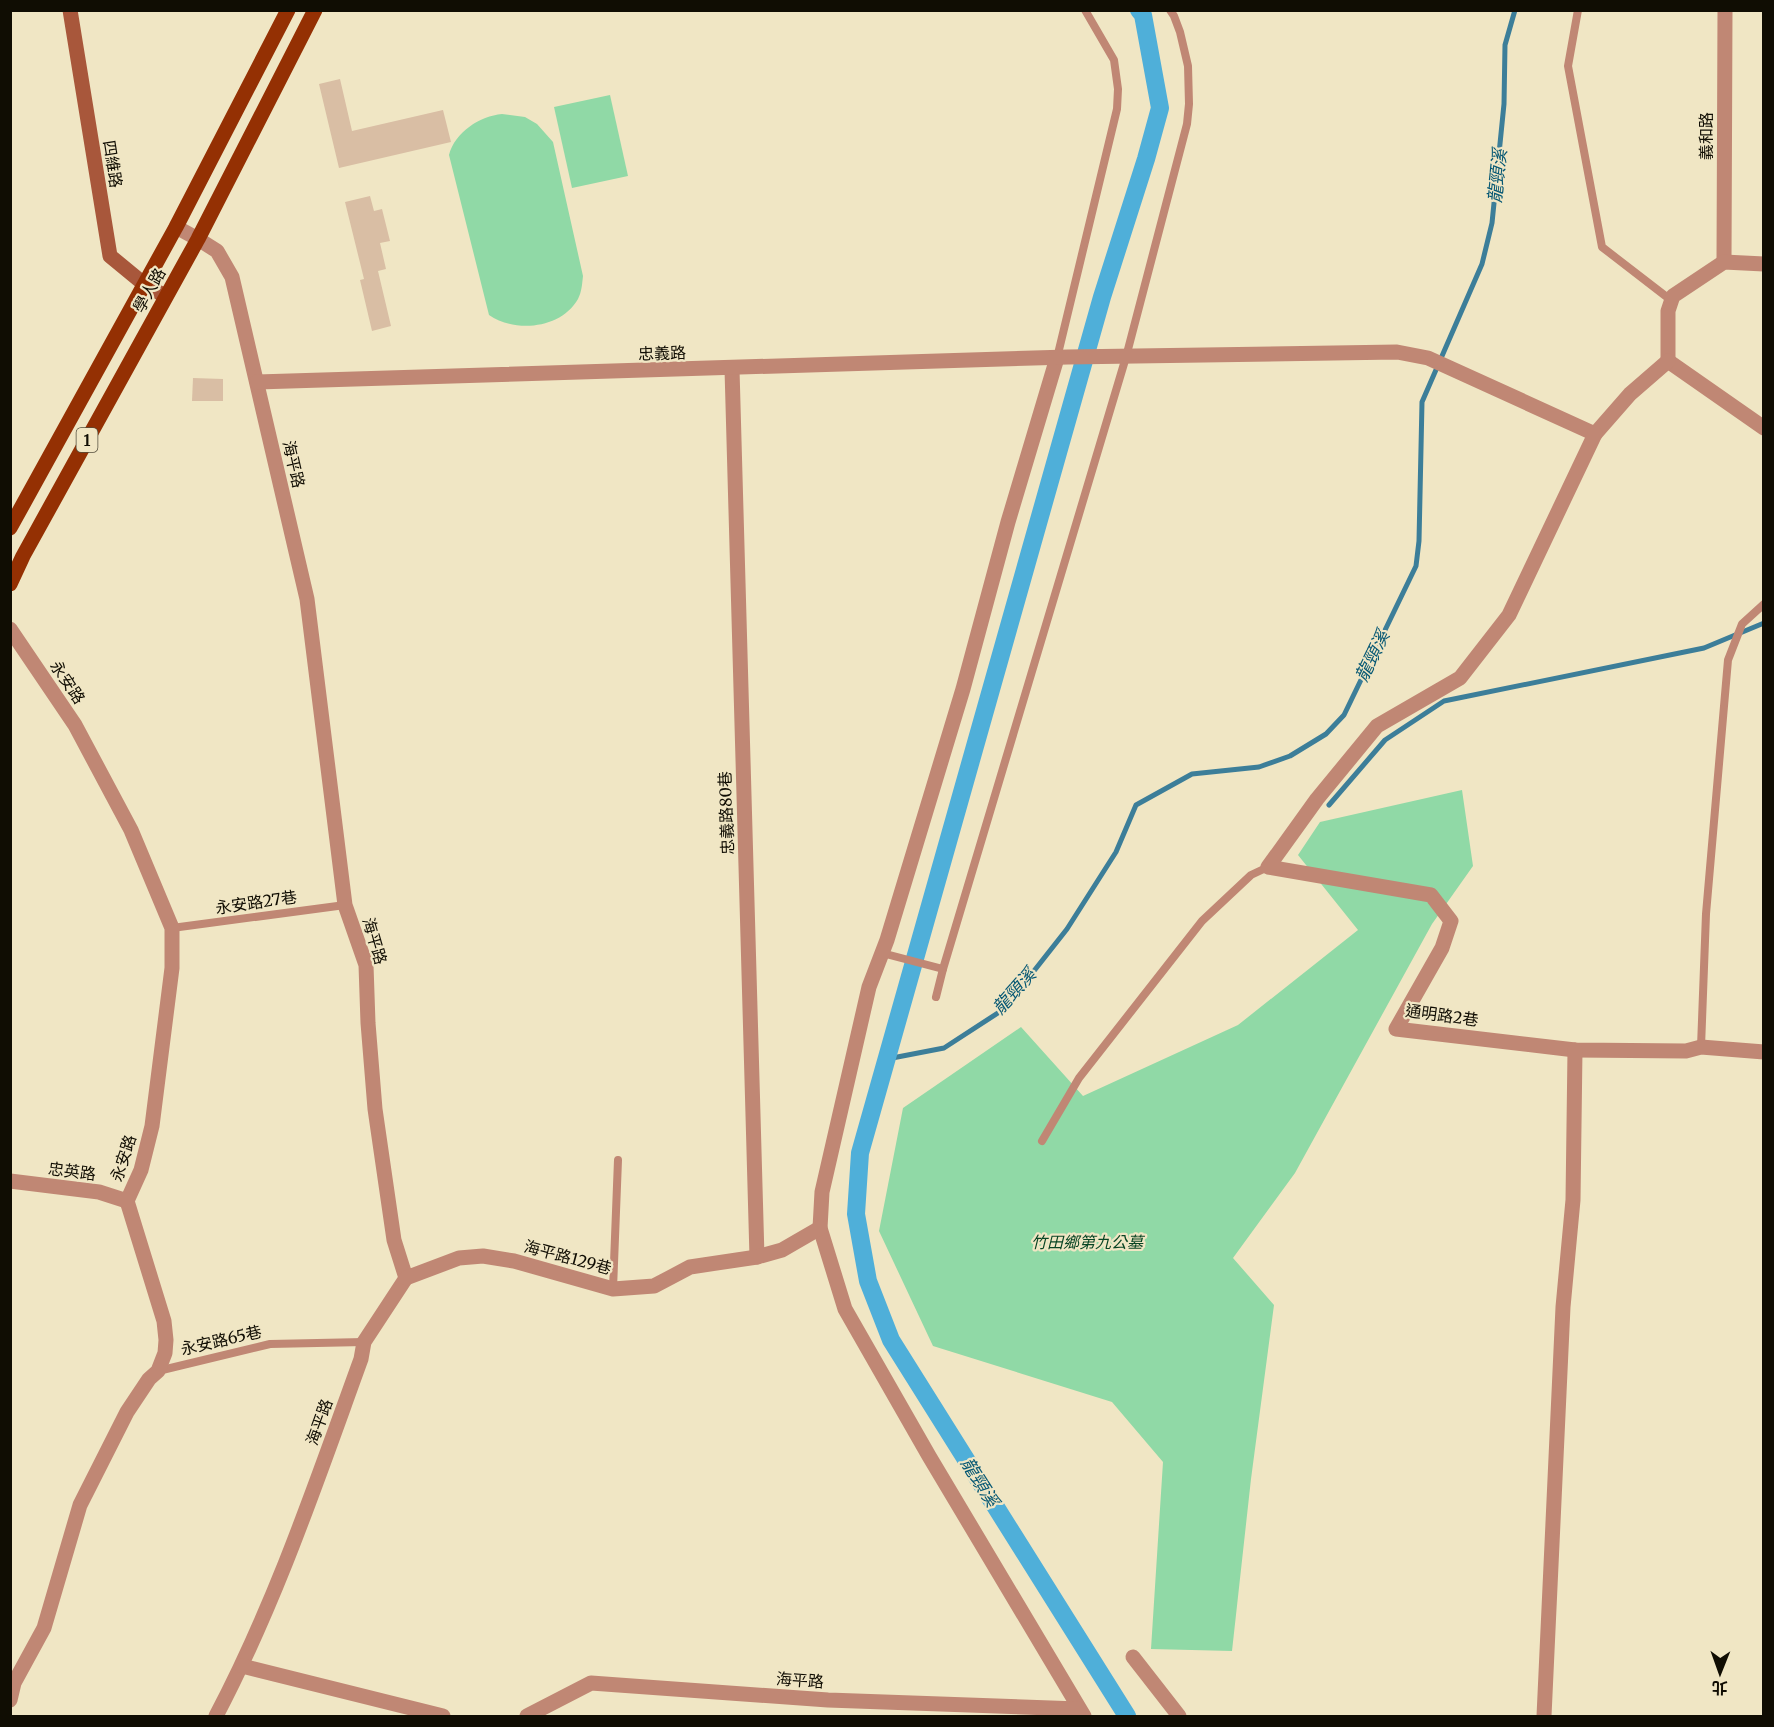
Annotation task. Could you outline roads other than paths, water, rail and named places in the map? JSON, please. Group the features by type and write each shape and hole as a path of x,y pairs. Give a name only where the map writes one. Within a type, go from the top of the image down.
{"main road":[{"name":"四維路","path":"70,10 110,256 144,284 165,296"},
{"name":"學人路","path":"10,528 176,227 288,10"},
{"name":"學人路","path":"10,584 23,556 198,239 315,10"}],"street":[{"name":"義和路","path":"1724,262 1725,10"},
{"name":"海平路","path":"176,227 217,251 232,277 307,599 345,905 366,965 375,1109 394,1239 406,1278 364,1342 361,1359 298,1533 242,1666 216,1716"},
{"path":"1268,867 1317,799 1377,726 1460,678 1509,615 1595,434 1630,394 1668,361 1668,311 1673,296 1724,262 1764,264"},
{"name":"忠義路","path":"257,382 1063,358 1397,352 1428,358 1595,434"},
{"path":"1063,358 1008,522 963,689 914,854 869,987 822,1192 820,1228 845,1309 929,1456 1082,1713"},
{"path":"1668,361 1764,428"},
{"name":"忠義路80巷","path":"732,369 757,1257"},
{"name":"永安路","path":"10,629 75,725 131,830 172,928 172,968 152,1126 141,1170 127,1201 164,1321 165,1353 158,1371 149,1379 127,1412 80,1505 44,1628 14,1683 10,1700"},
{"name":"通明路2巷","path":"1268,867 1431,895 1451,921 1442,948 1396,1029 1575,1050 1686,1052 1701,1047 1764,1052"},
{"path":"1544,1716 1563,1307 1573,1200 1575,1050"},
{"name":"忠英路","path":"10,1181 99,1192 127,1201"},
{"name":"海平路129巷","path":"406,1278 459,1257 483,1256 514,1261 613,1289 654,1286 690,1267 757,1257 782,1250 820,1228"},
{"path":"1133,1657 1179,1716"},
{"path":"242,1666 443,1716"},
{"name":"海平路","path":"526,1716 591,1683 828,1700 1082,1713"}],"lane":[{"path":"1063,358 1117,109 1118,89 1114,60 1085,10"},
{"path":"936,997 1187,124 1188,66 1180,32 1170,10"},
{"path":"1578,10 1568,66 1602,247 1672,301"},
{"path":"1701,1047 1707,902 1728,660 1741,626 1764,604"},
{"path":"1042,1141 1079,1078 1202,921 1251,875 1268,867"},
{"name":"永安路27巷","path":"172,928 345,905"},
{"path":"882,953 943,969"},
{"path":"613,1289 618,1160"},
{"name":"永安路65巷","path":"158,1371 270,1344 364,1342"}],"waterway":[{"name":"龍頸溪","path":"1127,1716 891,1340 868,1281 856,1214 860,1153 1102,297 1160,108 1143,15 1139,10"},
{"name":"龍頸溪","path":"887,1059 944,1048 1004,1009 1067,929 1116,852 1136,805 1192,774 1259,767 1290,756 1326,734 1344,715 1416,566 1419,541 1422,402 1482,264 1492,223 1504,104 1505,45 1515,10"},
{"path":"1329,805 1385,740 1444,701 1704,648 1764,623"}],"park label":[{"name":"竹田鄉第九公墓","path":"1087,1242"}]}
